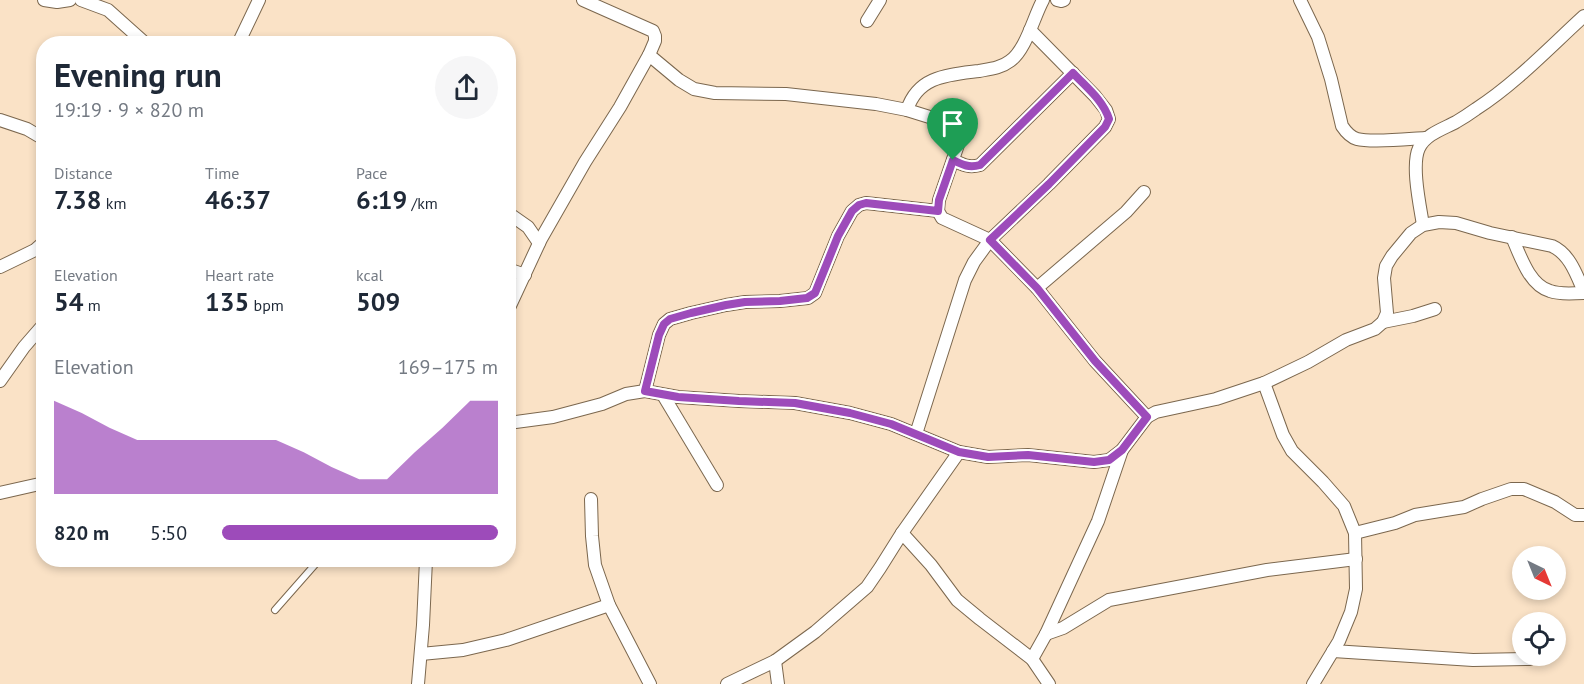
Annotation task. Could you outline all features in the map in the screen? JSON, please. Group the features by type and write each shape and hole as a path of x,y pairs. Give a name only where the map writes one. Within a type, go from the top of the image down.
{"street":[{"path":"44,0 57,2 70,0"},
{"path":"81,0 108,10 137,36"},
{"path":"242,36 259,0"},
{"path":"516,294 551,221 620,107 655,41 653,32 583,0"},
{"path":"867,21 880,0"},
{"path":"907,111 917,90 927,82 946,76 995,69 1011,61 1020,51 1043,0"},
{"path":"1057,0 1064,0"},
{"path":"1300,0 1318,38 1342,126 1357,139 1425,138 1459,120 1484,104 1525,70 1584,16"},
{"path":"916,434 965,280 974,262 990,240 1049,184 1105,127 1109,119 1106,110 1095,96 1030,30"},
{"path":"649,55 679,80 694,88 715,93 786,94 876,104 952,124 958,129 960,135 939,200 938,211 942,218 990,240 1037,288 1095,361 1147,417"},
{"path":"953,160 964,166 980,165 1073,73"},
{"path":"0,120 36,134"},
{"path":"1423,225 1417,189 1416,156 1425,138"},
{"path":"1037,288 1126,212 1144,192"},
{"path":"645,391 659,335 664,324 670,319 745,302 807,298 815,293 838,236 852,211 859,205 866,203 938,211"},
{"path":"516,219 528,227 539,243"},
{"path":"528,227 551,221"},
{"path":"516,422 553,417 602,404 626,394 645,391 663,395 795,403 850,413 891,424 959,452 988,457 1028,455 1094,462 1109,460 1122,450 1147,417 1156,412 1216,399 1264,383 1308,362 1346,340 1375,329 1383,322 1387,313 1384,278 1386,266 1411,234 1423,225 1439,222 1456,223 1490,233 1512,237 1552,246 1560,250 1576,274 1584,293 1550,291 1540,286 1531,275 1512,237"},
{"path":"0,267 36,249"},
{"path":"516,272 525,275"},
{"path":"1383,322 1435,309"},
{"path":"0,381 36,333"},
{"path":"1264,383 1283,435 1292,451 1344,506 1355,533 1356,589 1351,612 1340,641 1313,684"},
{"path":"663,395 717,485"},
{"path":"1032,659 1046,634 1098,521 1122,450"},
{"path":"728,684 775,661 815,632 867,586 959,452"},
{"path":"0,493 36,485"},
{"path":"1355,533 1395,523 1415,515 1464,507 1511,489 1524,489 1555,502 1575,515 1584,514"},
{"path":"591,499 591,536 595,565 609,605 650,684"},
{"path":"902,533 931,565 957,600 1032,659 1049,684"},
{"path":"1046,634 1063,628 1109,600 1267,570 1356,559"},
{"path":"418,684 426,567"},
{"path":"421,654 463,650 506,640 609,605"},
{"path":"1333,651 1473,660 1512,659"},
{"path":"775,661 778,684"}],"lane":[{"path":"275,610 313,567"}],"route":[{"path":"1073,73 1106,110 1109,119 1105,127 990,240 1037,288 1095,361 1147,417 1122,450 1109,460 1094,462 1028,455 988,457 959,452 891,424 850,413 795,403 678,397 645,391 659,335 664,324 670,319 745,302 807,298 815,293 838,236 852,211 866,203 938,211 939,200 953,160 964,166 980,165 1073,73"}]}
